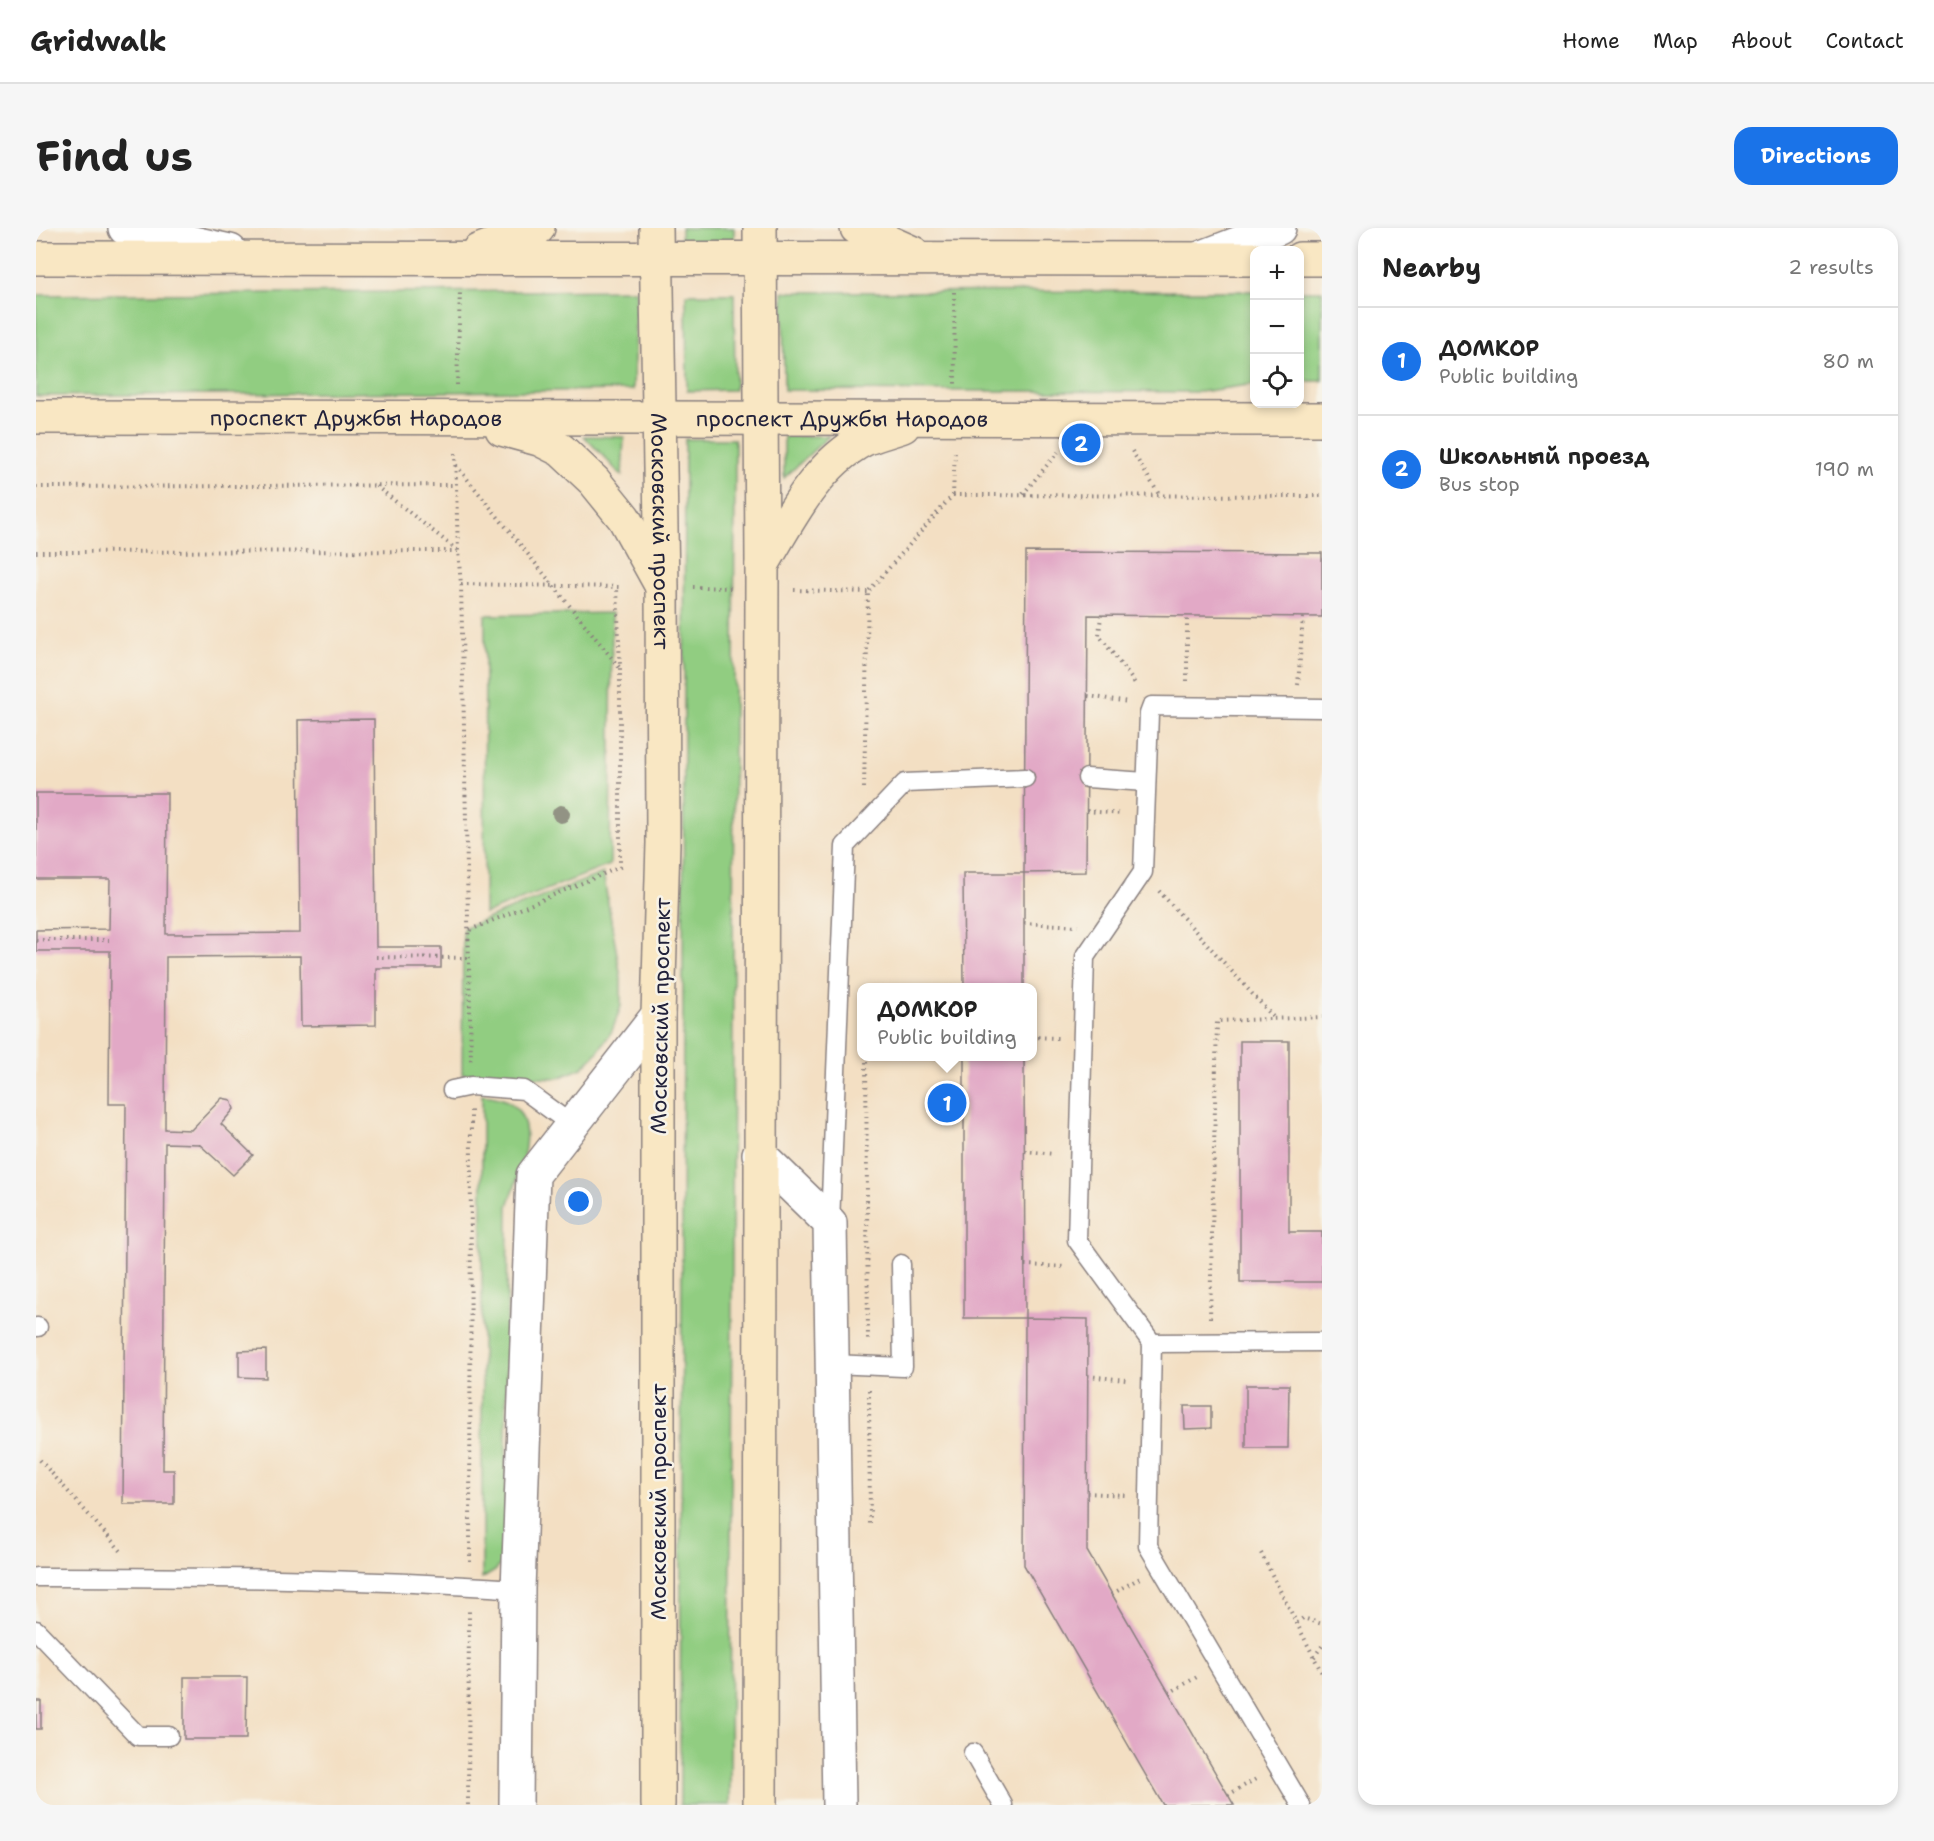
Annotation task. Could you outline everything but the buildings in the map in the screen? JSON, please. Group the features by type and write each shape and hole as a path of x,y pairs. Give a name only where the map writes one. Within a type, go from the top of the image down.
{"main road":[{"path":"461,258 538,228"},
{"path":"857,228 926,258"},
{"path":"36,258 461,258 657,243 760,243 926,258 1250,258"},
{"name":"Московский проспект","path":"657,243 659,418 673,587 658,1015 658,1805"},
{"path":"760,243 762,565 759,1154 760,1805"},
{"path":"1304,259 1322,259"},
{"path":"1304,399 1322,397"},
{"path":"457,405 561,450 594,481 624,518 673,587"},
{"name":"проспект Дружбы Народов","path":"36,417 457,405 659,418 1322,419"},
{"path":"1215,419 1258,408"},
{"path":"762,565 791,516 825,468 863,440 922,419"}],"street":[{"path":"125,228 261,258"},
{"path":"1200,258 1279,228"},
{"path":"516,1805 518,1589 533,1175 658,1015"},
{"path":"759,1154 830,1223 839,1805"}],"lane":[{"path":"1200,258 1236,228"},
{"path":"1301,1805 1148,1546 1152,1343 1077,1240 1085,957 1143,872 1149,714 1152,706 1322,708"},
{"path":"830,1223 845,846 905,783 1025,778"},
{"path":"1087,778 1146,782"},
{"path":"452,1090 471,1086 524,1090 572,1125"},
{"path":"832,1364 903,1367 901,1264"},
{"path":"1152,1343 1322,1342"},
{"path":"36,1577 220,1577 518,1589"},
{"path":"36,1630 138,1736 169,1736"},
{"path":"973,1754 1003,1805"}],"path":[{"path":"457,405 460,291"},
{"path":"954,292 955,391"},
{"path":"1022,495 1065,443"},
{"path":"788,590 868,592 953,495 956,444"},
{"path":"455,453 461,584 470,930 468,1805"},
{"path":"455,463 620,667"},
{"path":"36,487 456,485"},
{"path":"376,486 458,551"},
{"path":"953,495 1322,496"},
{"path":"36,552 458,551"},
{"path":"461,584 619,587 620,867 470,930"},
{"path":"673,587 734,588"},
{"path":"1101,615 1099,635 1152,706"},
{"path":"1186,707 1187,616"},
{"path":"1296,708 1303,617"},
{"path":"1088,696 1152,706"},
{"path":"1087,811 1145,816"},
{"path":"1143,872 1275,1019"},
{"path":"1024,923 1106,927"},
{"path":"36,940 109,940"},
{"path":"376,957 470,958"},
{"path":"1210,1343 1217,1020 1322,1017"},
{"path":"866,1061 870,1532"},
{"path":"1025,1265 1098,1269"},
{"path":"1088,1376 1151,1382"},
{"path":"40,1460 144,1577"},
{"path":"1087,1493 1148,1497"},
{"path":"1261,1553 1322,1674"},
{"path":"1112,1594 1160,1567"},
{"path":"1297,1623 1303,1618 1322,1624"},
{"path":"1314,1658 1322,1646"},
{"path":"1169,1693 1218,1665"},
{"path":"1228,1795 1278,1767"}],"green space":[{"path":"681,228 734,228 734,241 681,242"},
{"path":"636,290 633,390 36,396 36,295"},
{"path":"1250,291 1250,385 1200,392 784,390 783,292"},
{"path":"1304,291 1322,291 1322,381 1304,381"},
{"path":"686,294 734,294 735,390 687,391"},
{"path":"584,436 624,437 622,476"},
{"path":"784,436 829,436 784,478"},
{"path":"685,439 735,439 730,1805 680,1805"},
{"path":"612,613 610,865 484,914 485,615"},
{"path":"603,873 621,978 621,1006 612,1031 597,1053 582,1068 558,1078 462,1074 463,928"},
{"path":"482,1095 503,1099 517,1108 524,1121 526,1137 524,1154 508,1206 505,1559 495,1571 482,1579"}],"place":[{"name":"Школьный проезд","path":"1081,443"},
{"name":"ДОМКОР","path":"947,1103"}]}
